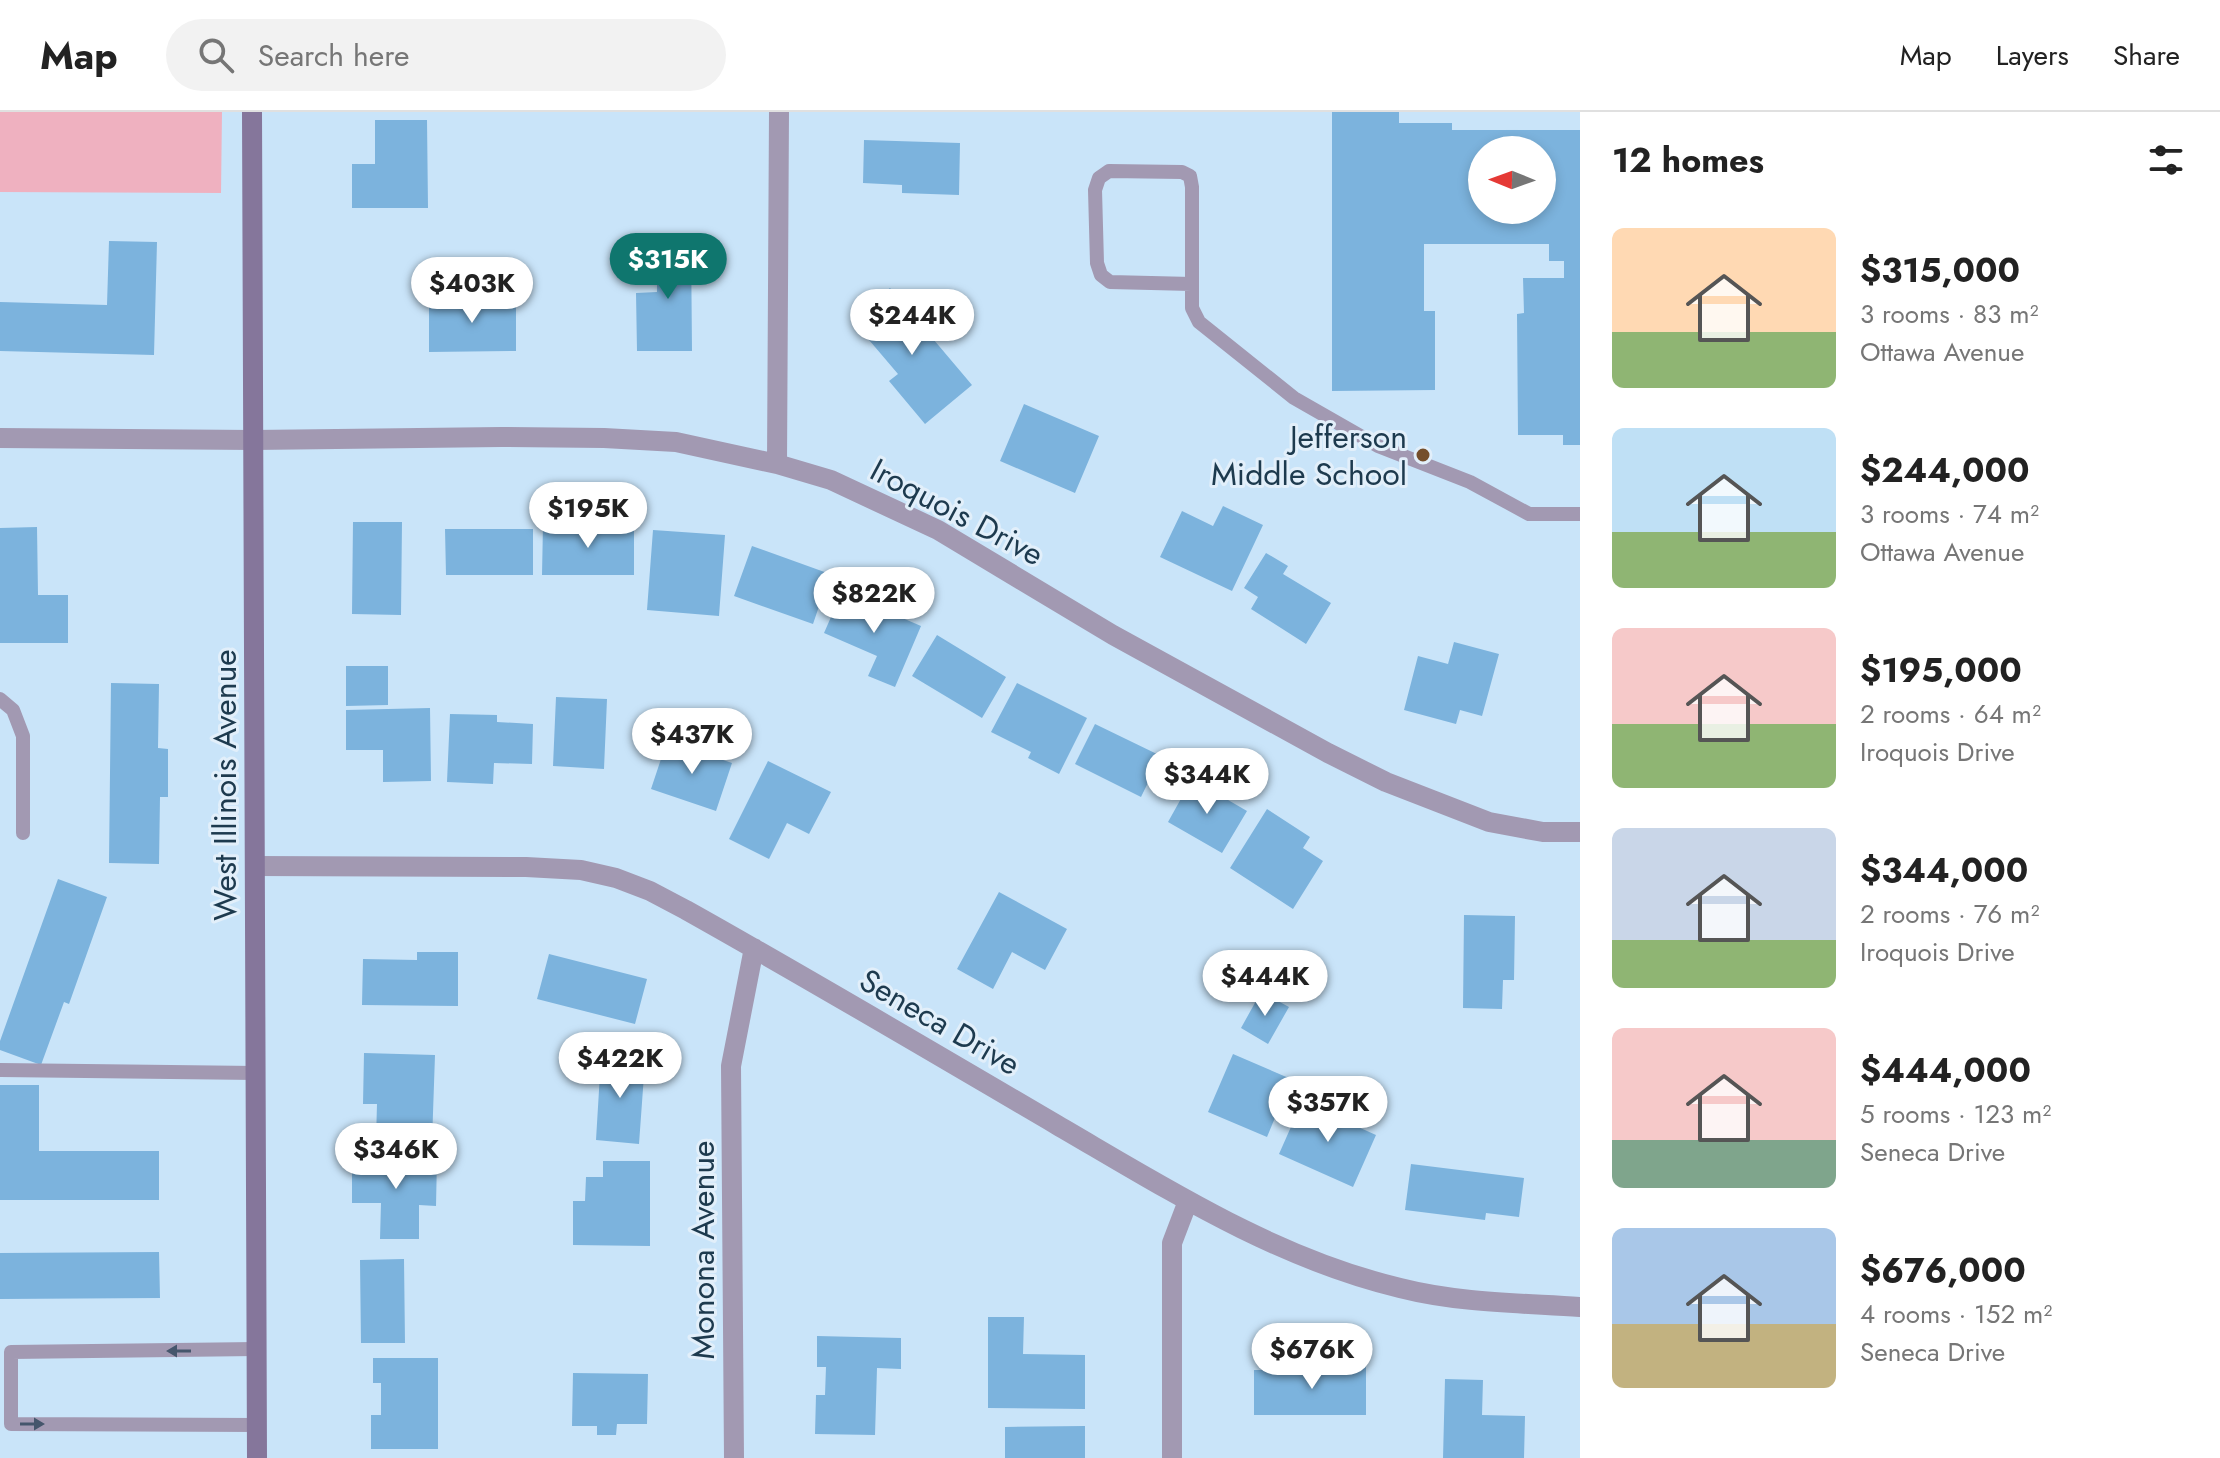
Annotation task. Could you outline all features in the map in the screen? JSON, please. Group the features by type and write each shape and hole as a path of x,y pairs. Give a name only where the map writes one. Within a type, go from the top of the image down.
{"main road":[{"name":"West Illinois Avenue","path":"252,112 257,1458"}],"street":[{"path":"777,464 779,112"},
{"name":"Iroquois Drive","path":"0,438 604,438 676,442 777,464 831,480 938,530 1113,635 1386,782 1489,822 1543,832 1580,832"},
{"name":"Seneca Drive","path":"255,866 526,867 581,870 616,878 650,891 754,948 1188,1201 1285,1251 1346,1273 1442,1297 1580,1307"},
{"name":"Monona Avenue","path":"734,1458 731,1066 754,948"},
{"path":"1172,1458 1172,1243 1188,1201"}],"lane":[{"path":"1192,284 1110,282 1101,275 1097,263 1095,190 1099,178 1109,171 1182,172 1190,176 1192,187 1192,284 1192,308 1199,322 1294,398 1378,446 1470,482 1529,514 1580,514"},
{"path":"0,699 13,710 23,736 23,833"},
{"path":"0,1070 256,1073"},
{"path":"257,1349 11,1352 11,1424 257,1425"}],"shaded area":[{"path":"0,112 222,112 221,193 0,192"}],"building":[{"path":"1332,112 1399,112 1399,123 1452,123 1452,130 1580,130 1580,445 1563,445 1563,435 1518,435 1517,314 1524,313 1523,278 1564,278 1564,261 1549,261 1549,244 1424,244 1424,311 1435,311 1435,390 1332,391"},
{"path":"375,120 427,120 428,208 352,208 352,164 375,164"},
{"path":"864,140 960,143 959,195 902,193 902,185 863,183"},
{"path":"657,239 691,239 692,351 637,351 636,293 657,292"},
{"path":"109,241 157,242 154,355 0,351 0,302 107,305"},
{"path":"890,288 972,385 925,424 889,381 898,374 852,320"},
{"path":"429,299 516,299 516,351 429,352"},
{"path":"1024,404 1099,436 1075,493 1000,461"},
{"path":"1223,506 1263,525 1232,591 1160,557 1182,511 1213,526"},
{"path":"353,522 402,522 401,615 352,614"},
{"path":"543,525 634,525 634,575 542,575"},
{"path":"37,527 38,595 68,595 68,643 0,643 0,528"},
{"path":"445,529 533,529 533,575 446,575"},
{"path":"653,530 725,535 719,616 647,610"},
{"path":"752,546 830,574 813,624 734,596"},
{"path":"1266,553 1288,566 1283,574 1331,603 1306,644 1251,609 1258,597 1244,588"},
{"path":"842,592 921,626 895,687 868,676 877,656 824,633"},
{"path":"937,635 1006,677 982,718 912,676"},
{"path":"1454,642 1499,654 1482,716 1460,710 1456,724 1404,710 1418,656 1448,664"},
{"path":"346,666 388,666 388,705 346,706"},
{"path":"111,683 159,684 158,748 168,749 168,797 160,797 159,864 109,863"},
{"path":"1017,683 1087,718 1059,774 1028,758 1031,752 991,732"},
{"path":"556,697 607,699 604,769 553,766"},
{"path":"430,708 431,781 383,782 383,750 346,750 346,710"},
{"path":"450,714 497,715 497,722 533,724 532,764 494,763 493,784 447,782"},
{"path":"1095,724 1161,756 1141,797 1075,764"},
{"path":"667,741 732,763 716,811 651,789"},
{"path":"768,761 831,792 809,834 787,823 769,859 729,839"},
{"path":"1192,779 1247,811 1222,853 1168,822"},
{"path":"1267,809 1310,837 1303,848 1323,861 1293,909 1230,868"},
{"path":"58,879 107,897 69,1004 64,1002 41,1065 0,1050 0,1041"},
{"path":"999,892 1067,929 1045,970 1012,952 993,989 957,969"},
{"path":"1464,915 1515,916 1514,980 1503,980 1502,1009 1463,1008"},
{"path":"417,952 458,952 458,1006 362,1005 363,959 417,960"},
{"path":"549,954 647,979 635,1024 537,999"},
{"path":"1261,992 1289,1007 1268,1044 1241,1028"},
{"path":"364,1053 435,1055 432,1142 376,1140 377,1104 363,1104"},
{"path":"1233,1054 1291,1079 1267,1137 1208,1112"},
{"path":"601,1057 645,1061 639,1144 596,1140"},
{"path":"0,1085 39,1085 39,1151 159,1151 159,1200 0,1200"},
{"path":"1302,1102 1376,1135 1353,1187 1279,1154"},
{"path":"352,1157 437,1158 436,1206 419,1205 419,1239 380,1239 381,1203 352,1203"},
{"path":"603,1161 650,1161 650,1246 573,1245 573,1201 585,1201 586,1177 603,1177"},
{"path":"1411,1164 1524,1178 1519,1217 1486,1213 1485,1220 1405,1210"},
{"path":"159,1252 160,1298 0,1299 0,1253"},
{"path":"404,1259 405,1343 361,1343 360,1260"},
{"path":"988,1317 1024,1317 1023,1354 1085,1355 1085,1409 988,1408"},
{"path":"817,1336 901,1338 901,1369 877,1368 875,1435 815,1434 816,1395 825,1395 826,1367 817,1367"},
{"path":"373,1358 438,1358 438,1449 371,1449 371,1415 381,1415 381,1383 373,1383"},
{"path":"1325,1361 1366,1361 1366,1415 1254,1415 1254,1370 1325,1370"},
{"path":"573,1373 648,1374 647,1424 617,1424 616,1435 597,1435 597,1426 572,1426"},
{"path":"1445,1379 1483,1380 1482,1415 1525,1416 1524,1458 1443,1458"},
{"path":"1085,1426 1085,1458 1005,1458 1005,1427"}],"place":[{"name":"Jefferson Middle School","path":"1423,455"}]}
